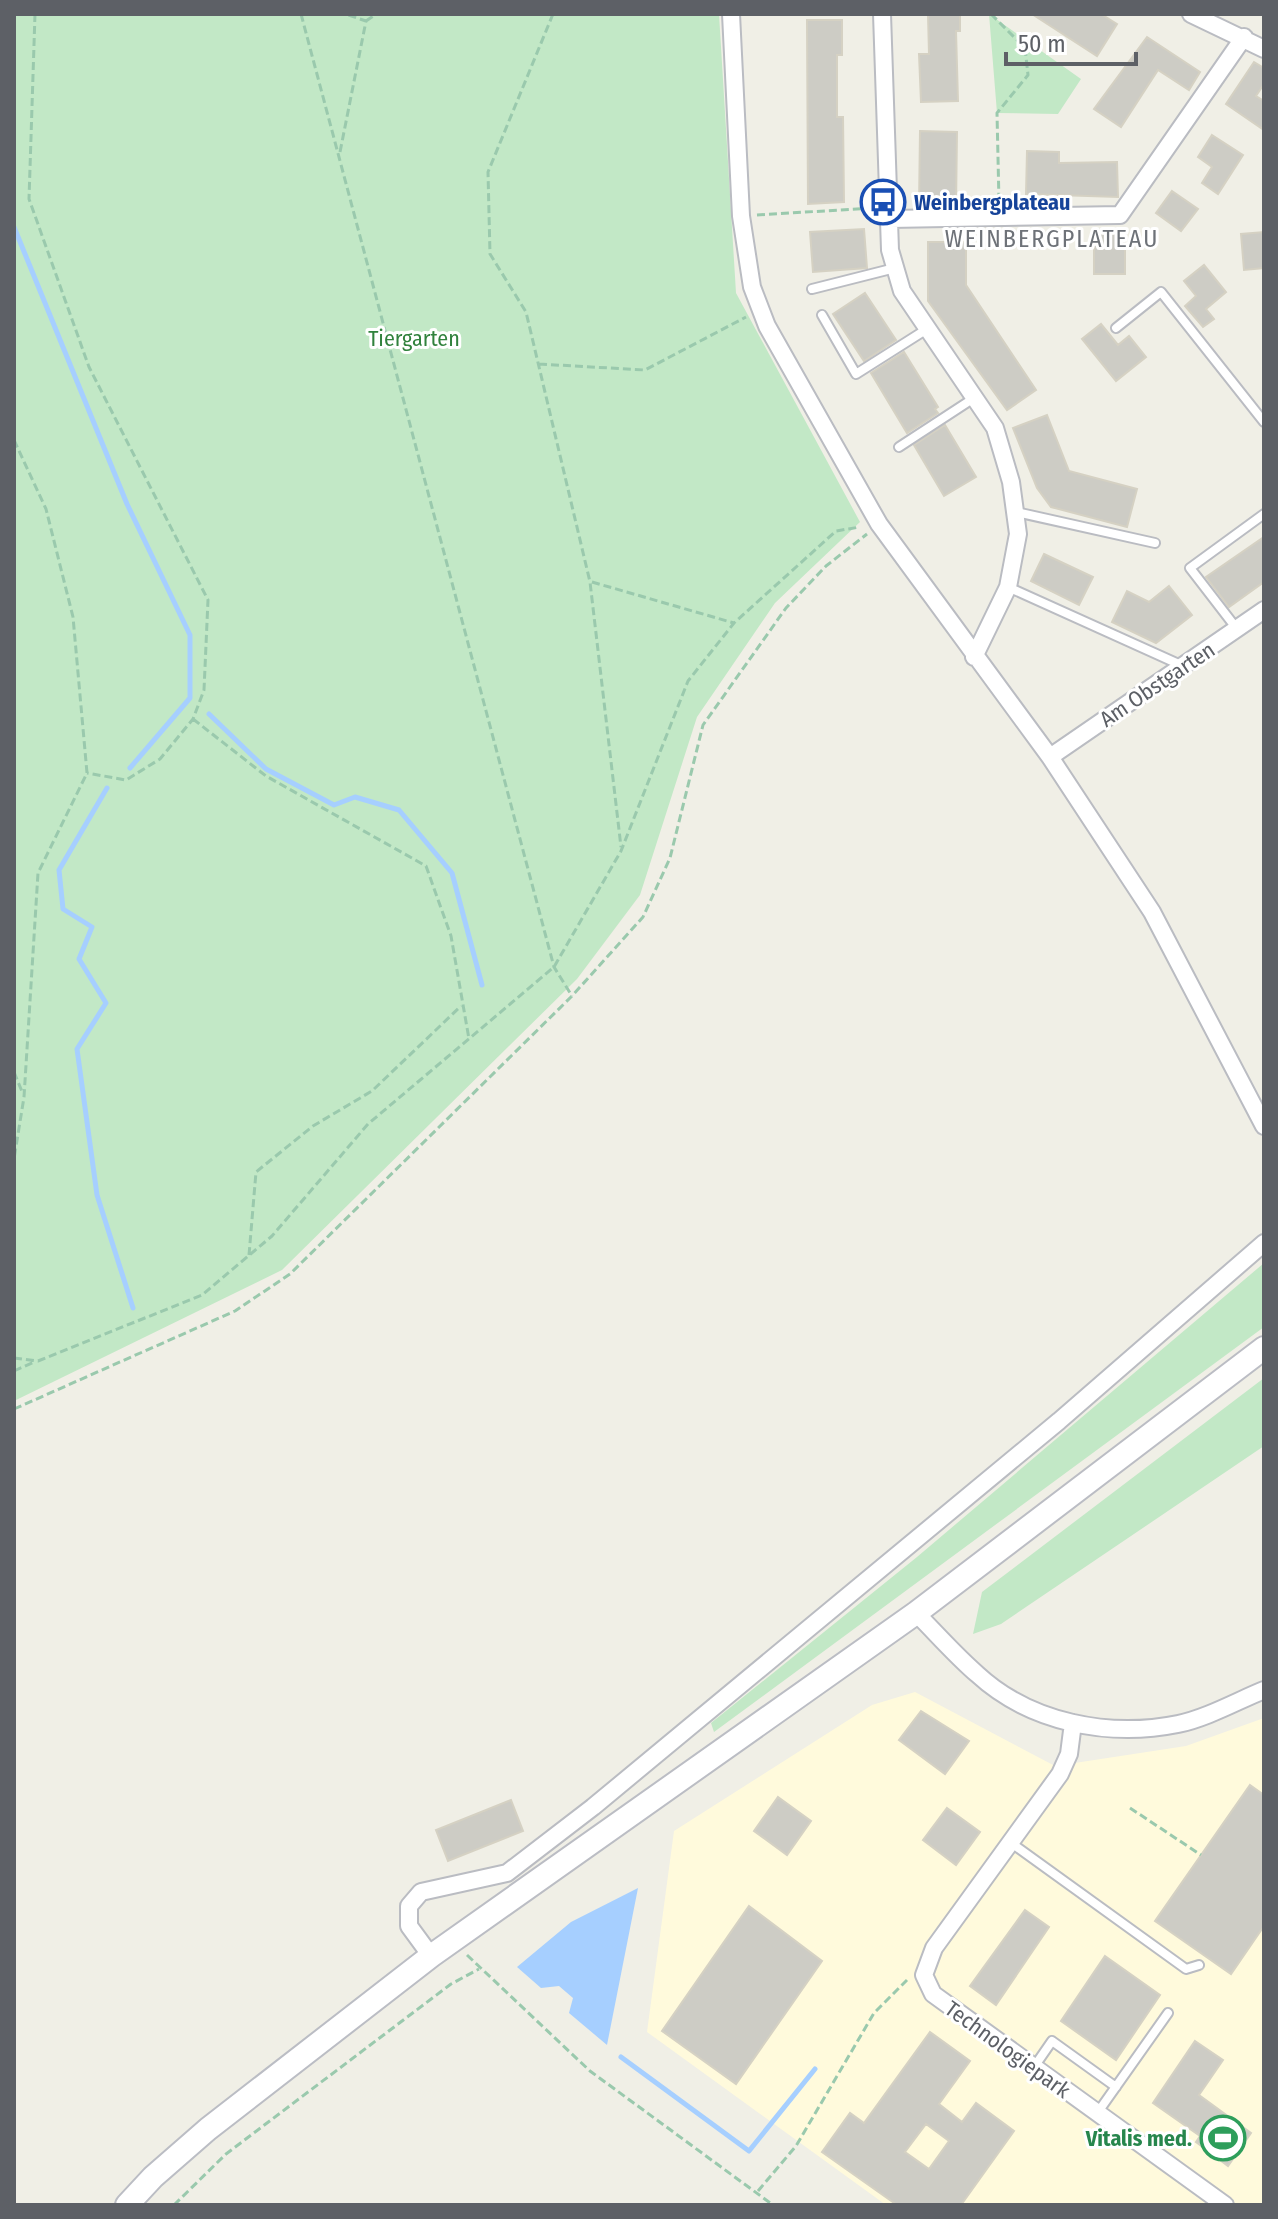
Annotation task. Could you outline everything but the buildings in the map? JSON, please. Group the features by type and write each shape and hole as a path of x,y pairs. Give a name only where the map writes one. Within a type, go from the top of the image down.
{"main road":[{"path":"127,2205 153,2177 208,2129 431,1956 916,1613 1264,1348"}],"street":[{"path":"731,14 741,216 752,287 761,310 879,524 1050,757 1152,912 1264,1126"},
{"path":"882,14 890,250 902,291 995,428 1011,482 1018,534 1008,587 974,657"},
{"path":"1191,14 1264,49"},
{"path":"890,214 999,218 1120,215 1244,37"},
{"name":"Am Obstgarten","path":"1050,757 1264,610"},
{"path":"431,1956 409,1926 409,1906 421,1892 507,1873 581,1817 1059,1421 1264,1243"},
{"path":"916,1613 978,1676 1023,1706 1073,1723 1120,1731 1181,1724 1264,1690"},
{"name":"Technologiepark","path":"1073,1723 1069,1754 1060,1774 934,1948 924,1975 933,1994 1225,2205"}],"lane":[{"path":"812,289 896,268"},
{"path":"1116,328 1161,292 1264,422"},
{"path":"822,315 856,374 928,329"},
{"path":"899,447 975,398"},
{"path":"1015,512 1155,543"},
{"path":"1237,629 1190,568 1264,514"},
{"path":"1008,587 1184,666"},
{"path":"1009,1841 1186,1969 1199,1965"},
{"path":"1097,2113 1168,2013"},
{"path":"1034,2067 1052,2041 1116,2087"}],"path":[{"path":"35,14 29,199 89,367 208,600 204,690 193,719 160,759 126,780 87,773"},
{"path":"301,14 554,967 572,996"},
{"path":"345,14 366,21"},
{"path":"339,156 366,21 376,14"},
{"path":"553,14 488,172 490,254 526,312 590,582 621,851"},
{"path":"991,14 1025,48 1028,75 997,113 999,218"},
{"path":"741,216 890,214"},
{"path":"539,364 645,370 761,310"},
{"path":"14,440 46,509 73,617 87,773 38,873 24,1097 14,1159"},
{"path":"14,1371 202,1295 272,1236 368,1124 554,967 621,851 688,681 734,623 836,531 879,524"},
{"path":"14,1409 235,1311 290,1274 572,996 643,917 670,858 703,725 786,608 826,566 879,524"},
{"path":"590,582 734,623"},
{"path":"193,719 266,776 426,866 451,936 469,1039"},
{"path":"249,1255 256,1172 313,1126 372,1091 463,1005"},
{"path":"14,1072 24,1097"},
{"path":"14,1358 38,1361"},
{"path":"1130,1808 1201,1855"},
{"path":"453,1940 479,1969 590,2071 773,2205"},
{"path":"174,2205 226,2154 451,1984 479,1969"},
{"path":"757,2193 796,2146 874,2013 909,1977"}],"shaded area":[{"path":"915,1692 1055,1766 1186,1746 1264,1718 1264,2205 886,2205 647,2032 674,1831 872,1705"}],"green space":[{"name":"Tiergarten","path":"14,14 719,14 736,293 860,522 775,603 697,717 640,895 577,979 282,1270 14,1401"},
{"path":"989,14 1081,79 1058,114 997,113"},
{"path":"1264,1263 1264,1327 714,1732 711,1723 917,1557"},
{"path":"1264,1378 1264,1446 1001,1624 973,1634 982,1592"}],"water":[{"path":"638,1888 607,2045 569,2013 573,1998 559,1986 541,1988 517,1967 571,1922"}],"waterway":[{"path":"14,227 127,504 190,635 190,698 130,768"},
{"path":"209,714 266,769 334,805 355,797 399,810 452,873 482,985"},
{"path":"107,788 59,870 63,909 92,927 79,959 106,1003 77,1049 97,1195 133,1308"},
{"path":"621,2057 749,2151 815,2069"}],"place":[{"name":"Weinbergplateau","path":"883,202"},
{"name":"Vitalis med.","path":"1223,2138"}],"district":[{"name":"WEINBERGPLATEAU","path":"1052,239"}]}
